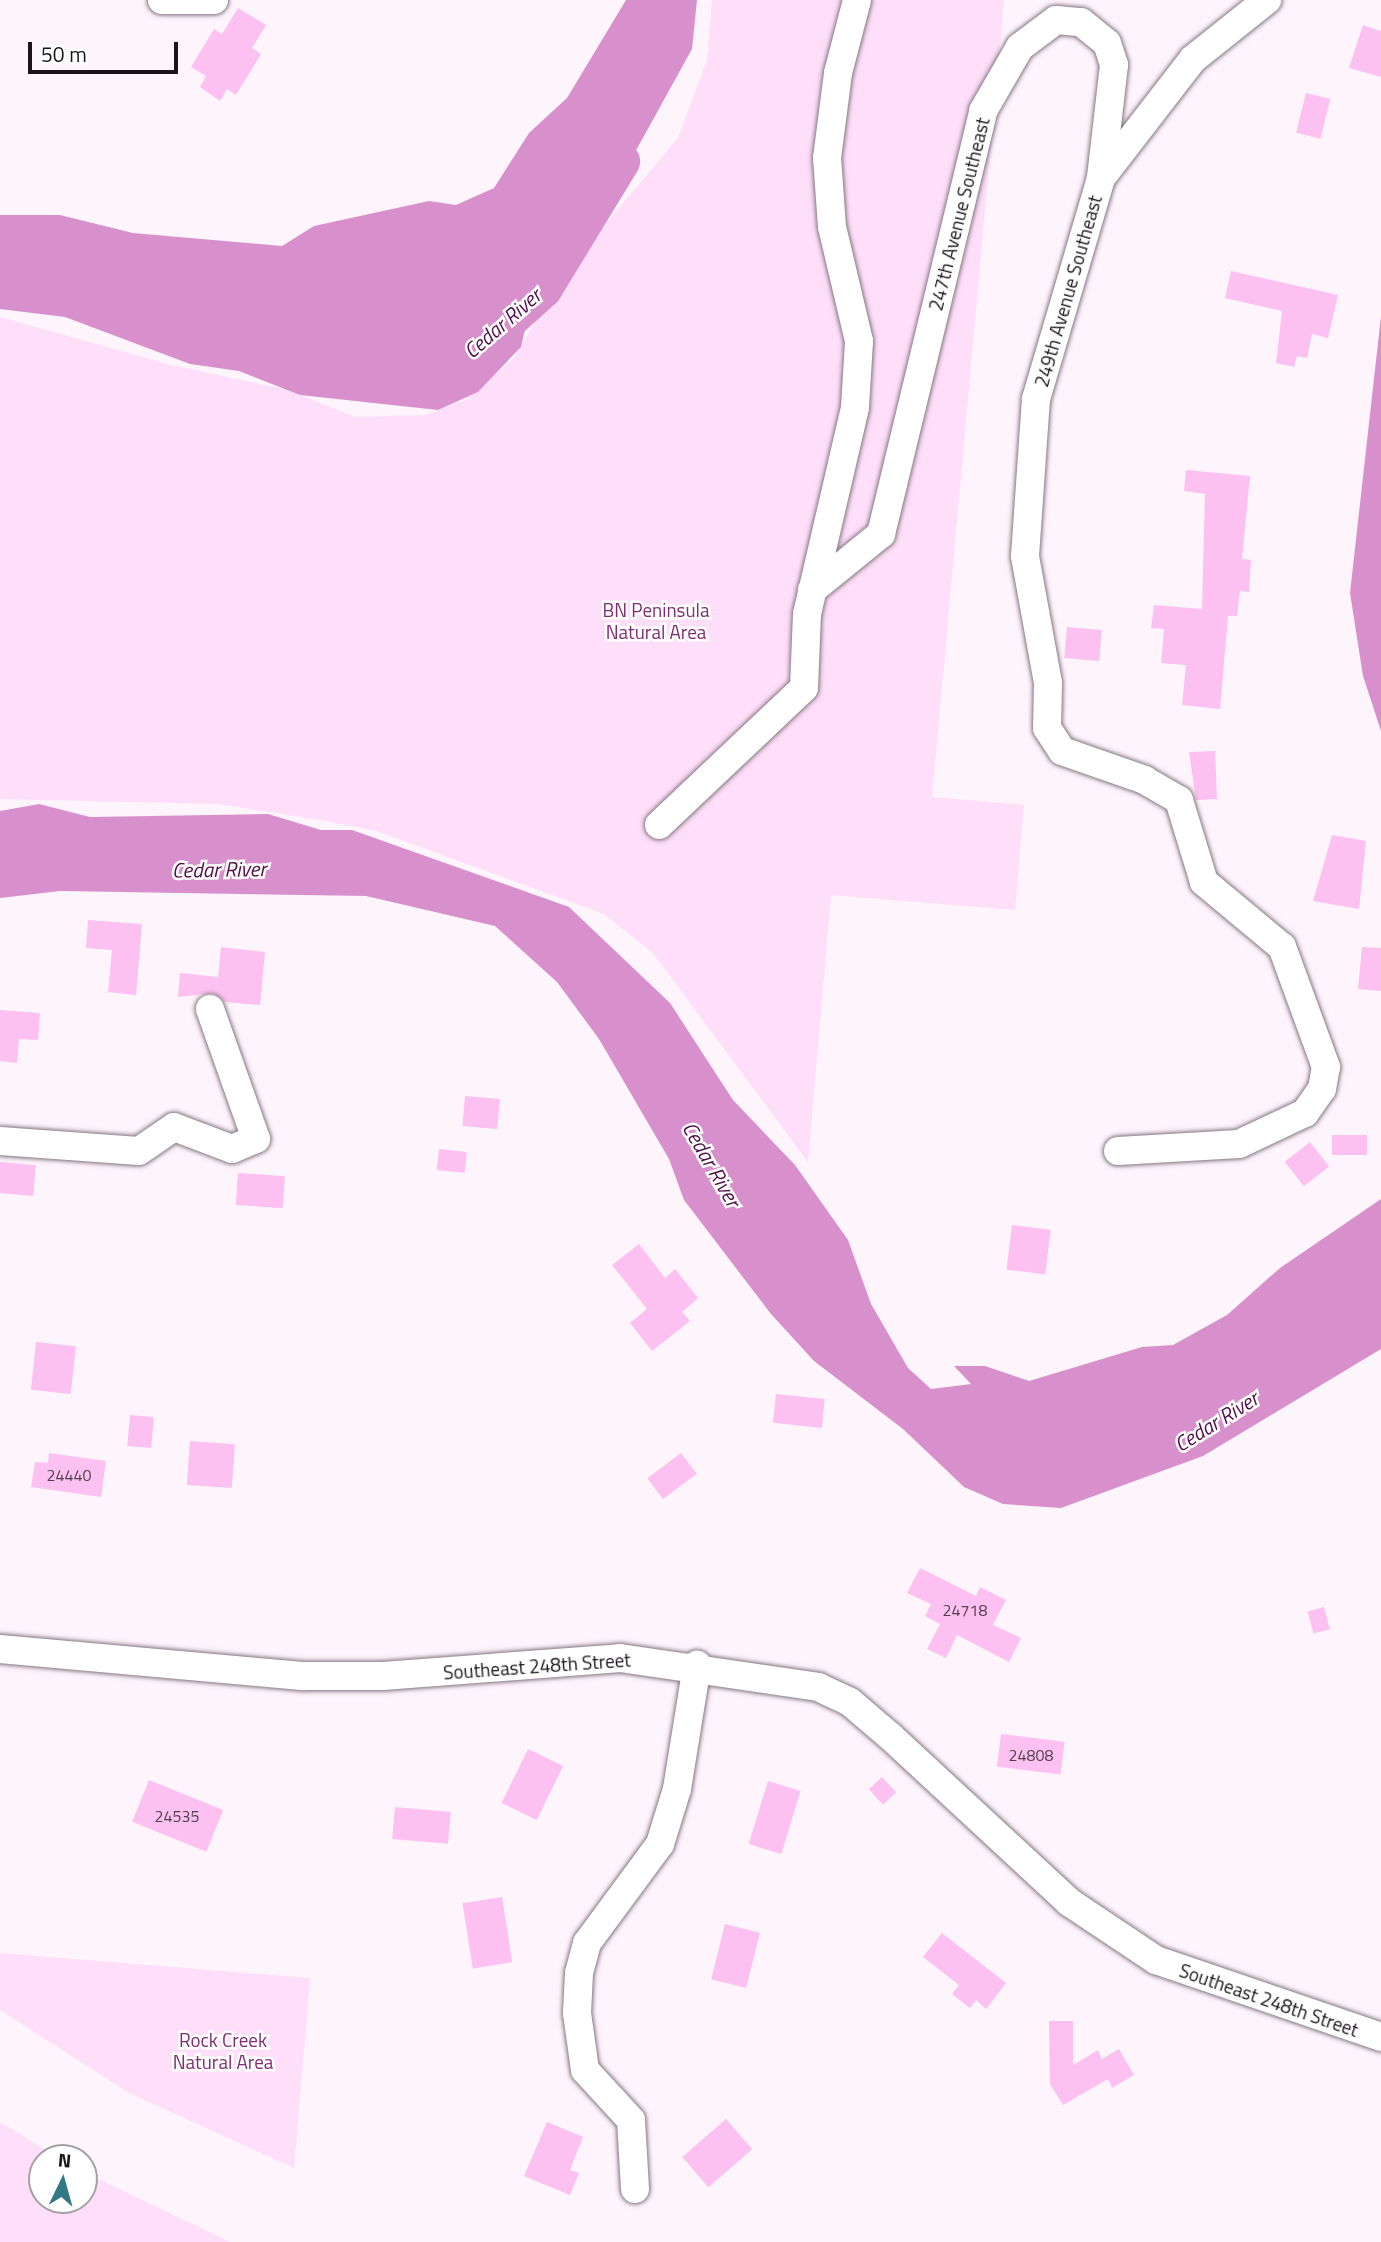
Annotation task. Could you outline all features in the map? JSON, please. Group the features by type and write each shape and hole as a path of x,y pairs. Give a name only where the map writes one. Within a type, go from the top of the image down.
{"street":[{"path":"162,0 214,0"},
{"path":"659,825 804,688 812,590 855,407 859,341 832,228 827,158 857,0"},
{"name":"249th Avenue Southeast","path":"1118,1150 1238,1144 1305,1113 1322,1089 1326,1067 1282,947 1203,882 1179,800 1145,780 1062,751 1047,728 1048,683 1025,556 1036,399 1101,178 1194,59 1267,0"},
{"name":"247th Avenue Southeast","path":"812,590 881,534 983,111 1020,47 1056,20 1082,22 1107,43 1114,65 1101,178"},
{"path":"0,1141 139,1151 174,1127 232,1149 256,1139 210,1009"},
{"name":"Southeast 248th Street","path":"0,1649 305,1676 383,1676 620,1658 697,1665 797,1682 850,1702 1069,1902 1156,1960 1381,2037"},
{"path":"635,2189 631,2120 597,2087 583,2060 576,2013 587,1943 660,1843 679,1777 697,1665"}],"green space":[{"name":"BN Peninsula Natural Area","path":"712,0 1004,0 932,797 1024,805 1015,910 831,895 808,1162 653,953 604,914 377,831 326,821 219,804 0,799 0,317 171,365 284,389 356,417 424,415 468,399 514,358 560,278 678,138 707,60"},
{"name":"Rock Creek Natural Area","path":"0,1953 310,1978 294,2168 129,2093 0,2010"},
{"path":"0,2122 36,2144 28,2144 28,2214 98,2214 98,2179 230,2242 0,2242"}],"water":[{"path":"626,0 697,0 692,49 634,154 597,204 541,259 521,347 478,392 438,410 300,395 239,371 190,364 65,317 0,309 0,215 60,215 133,233 282,246 314,226 429,201 456,205 494,188 529,133 567,98"},
{"path":"1381,316 1381,731 1363,676 1350,593"},
{"path":"39,804 90,817 268,814 321,830 352,830 569,907 670,1003 733,1100 795,1165 848,1240 871,1304 908,1368 931,1389 971,1384 954,1366 985,1366 1029,1381 1142,1347 1173,1345 1227,1315 1280,1268 1381,1199 1381,1349 1203,1456 1061,1508 1003,1504 964,1487 903,1429 814,1361 771,1314 684,1200 669,1159 599,1039 557,982 495,926 366,896 60,891 0,898 0,811"}],"building":[{"path":"238,8 266,25 252,48 261,54 236,95 227,89 220,101 200,87 206,76 191,67 214,29 222,34"},
{"path":"1363,25 1381,31 1381,77 1349,68"},
{"path":"1306,93 1330,99 1320,139 1296,133"},
{"path":"1231,271 1338,295 1328,338 1312,334 1307,358 1297,356 1294,367 1276,363 1282,311 1225,298"},
{"path":"1186,470 1250,476 1242,559 1251,560 1249,592 1240,591 1237,616 1228,616 1220,709 1182,705 1186,665 1161,663 1164,629 1151,628 1154,605 1202,609 1205,494 1184,491"},
{"path":"1067,627 1102,630 1099,661 1064,658"},
{"path":"1215,751 1217,799 1196,800 1189,752"},
{"path":"1332,835 1366,841 1359,909 1313,901"},
{"path":"88,920 142,924 136,995 108,992 112,950 86,948"},
{"path":"221,947 265,952 260,1005 225,1002 212,993 178,997 180,973 218,977"},
{"path":"1362,947 1381,948 1381,991 1358,989"},
{"path":"0,1010 40,1013 38,1040 19,1039 17,1063 0,1061"},
{"path":"465,1096 500,1099 497,1129 462,1126"},
{"path":"1332,1135 1367,1135 1367,1155 1332,1155"},
{"path":"1310,1142 1329,1166 1304,1186 1285,1162"},
{"path":"439,1149 467,1152 465,1173 437,1170"},
{"path":"0,1162 36,1165 33,1196 0,1193"},
{"path":"238,1173 285,1176 283,1208 236,1205"},
{"path":"1012,1225 1051,1230 1045,1274 1007,1270"},
{"path":"639,1244 665,1278 675,1269 698,1298 682,1312 690,1321 652,1351 630,1323 647,1309 612,1265"},
{"path":"36,1342 76,1346 71,1394 31,1390"},
{"path":"776,1394 825,1399 822,1428 773,1423"},
{"path":"130,1415 154,1417 151,1448 127,1446"},
{"path":"190,1441 235,1444 232,1488 187,1485"},
{"path":"49,1453 106,1461 101,1497 31,1487 35,1462 48,1463"},
{"path":"681,1453 697,1474 663,1499 647,1478"},
{"path":"920,1568 976,1596 980,1587 1006,1600 993,1625 1021,1638 1009,1662 957,1635 946,1658 927,1649 940,1624 925,1616 931,1604 907,1593"},
{"path":"1324,1607 1330,1629 1314,1634 1308,1611"},
{"path":"1001,1734 1065,1742 1061,1775 997,1767"},
{"path":"528,1749 563,1766 537,1820 502,1803"},
{"path":"882,1777 896,1792 883,1805 869,1789"},
{"path":"149,1780 223,1810 206,1852 132,1822"},
{"path":"768,1781 801,1791 781,1854 749,1844"},
{"path":"395,1807 451,1812 448,1844 392,1839"},
{"path":"502,1897 512,1962 473,1968 462,1903"},
{"path":"725,1924 760,1933 746,1988 711,1979"},
{"path":"942,1933 1006,1983 986,2009 976,2000 970,2008 952,1994 959,1985 923,1957"},
{"path":"1049,2021 1073,2021 1073,2065 1098,2050 1102,2059 1119,2049 1134,2075 1112,2088 1108,2079 1063,2105 1050,2084"},
{"path":"726,2119 752,2149 708,2187 682,2157"},
{"path":"547,2122 583,2137 570,2170 579,2173 570,2195 524,2176"}],"waterway":[{"name":"Cedar River","path":"495,332 543,289 621,161"}]}
